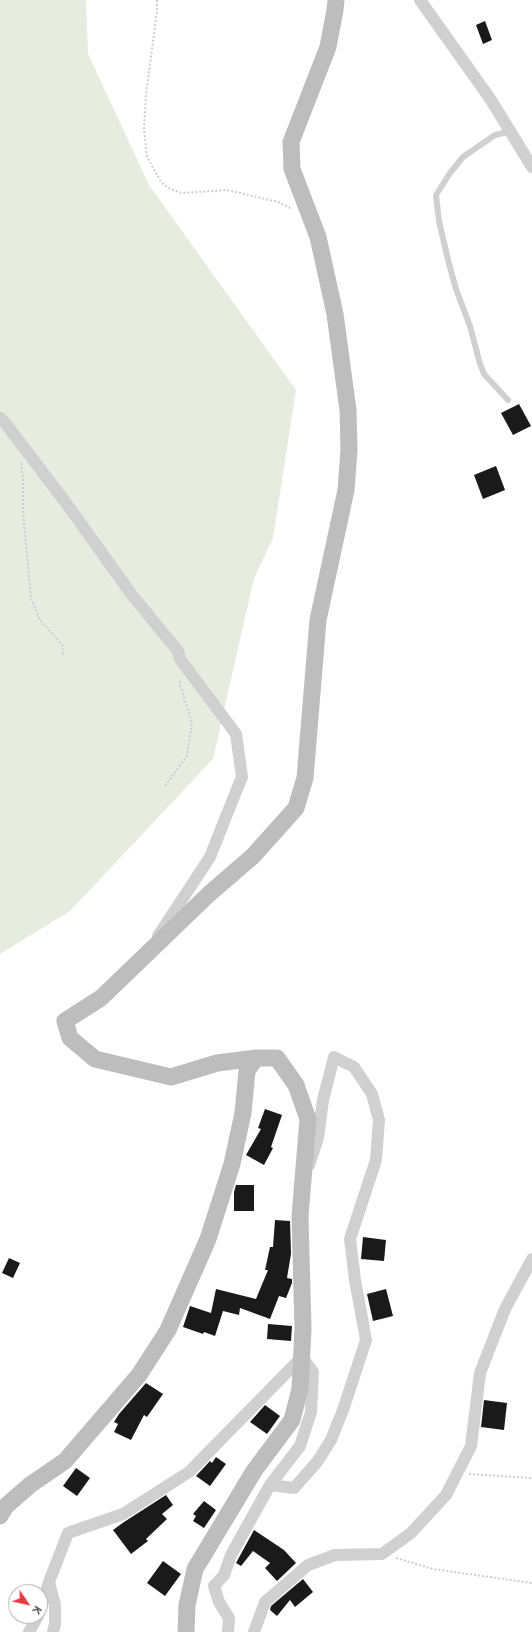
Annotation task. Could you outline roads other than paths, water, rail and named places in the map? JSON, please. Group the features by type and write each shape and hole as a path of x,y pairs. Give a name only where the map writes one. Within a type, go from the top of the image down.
{"street":[{"path":"186,1632 187,1605 195,1569 254,1471 292,1420 300,1389 303,1329 300,1216 308,1119 296,1085 277,1058 256,1058 217,1063 171,1077 95,1059 70,1038 65,1021 101,998 209,894 253,856 296,808 305,778 318,620 346,490 349,450 348,410 335,314 318,237 292,169 291,142 328,47 336,0"},
{"path":"420,0 491,100 532,167"},
{"path":"0,418 66,503 132,595 178,651 180,659 236,734 242,777 210,857 145,956"},
{"path":"270,1485 294,1488 317,1462 331,1440 336,1428 366,1340 360,1317 350,1239 376,1160 379,1120 372,1094 354,1067 334,1057 323,1100 318,1138 303,1185"},
{"path":"0,1516 6,1506 30,1485 66,1461 139,1375 168,1330 208,1239 232,1164 243,1113 247,1071 256,1058"},
{"path":"254,1632 265,1602 308,1565 335,1555 382,1554 411,1533 446,1495 471,1446 480,1373 506,1310 532,1259"},
{"path":"228,1632 229,1618 219,1602 214,1586 224,1575 231,1555 270,1485 300,1446 311,1412 313,1372 302,1357"},
{"path":"48,1585 68,1533 123,1514 189,1472 302,1357"},
{"path":"49,1582 55,1605 56,1624 53,1632"}],"lane":[{"path":"508,400 484,374 480,364 470,326 456,290 448,260 438,221 436,195 463,158 495,135 511,131"}]}
